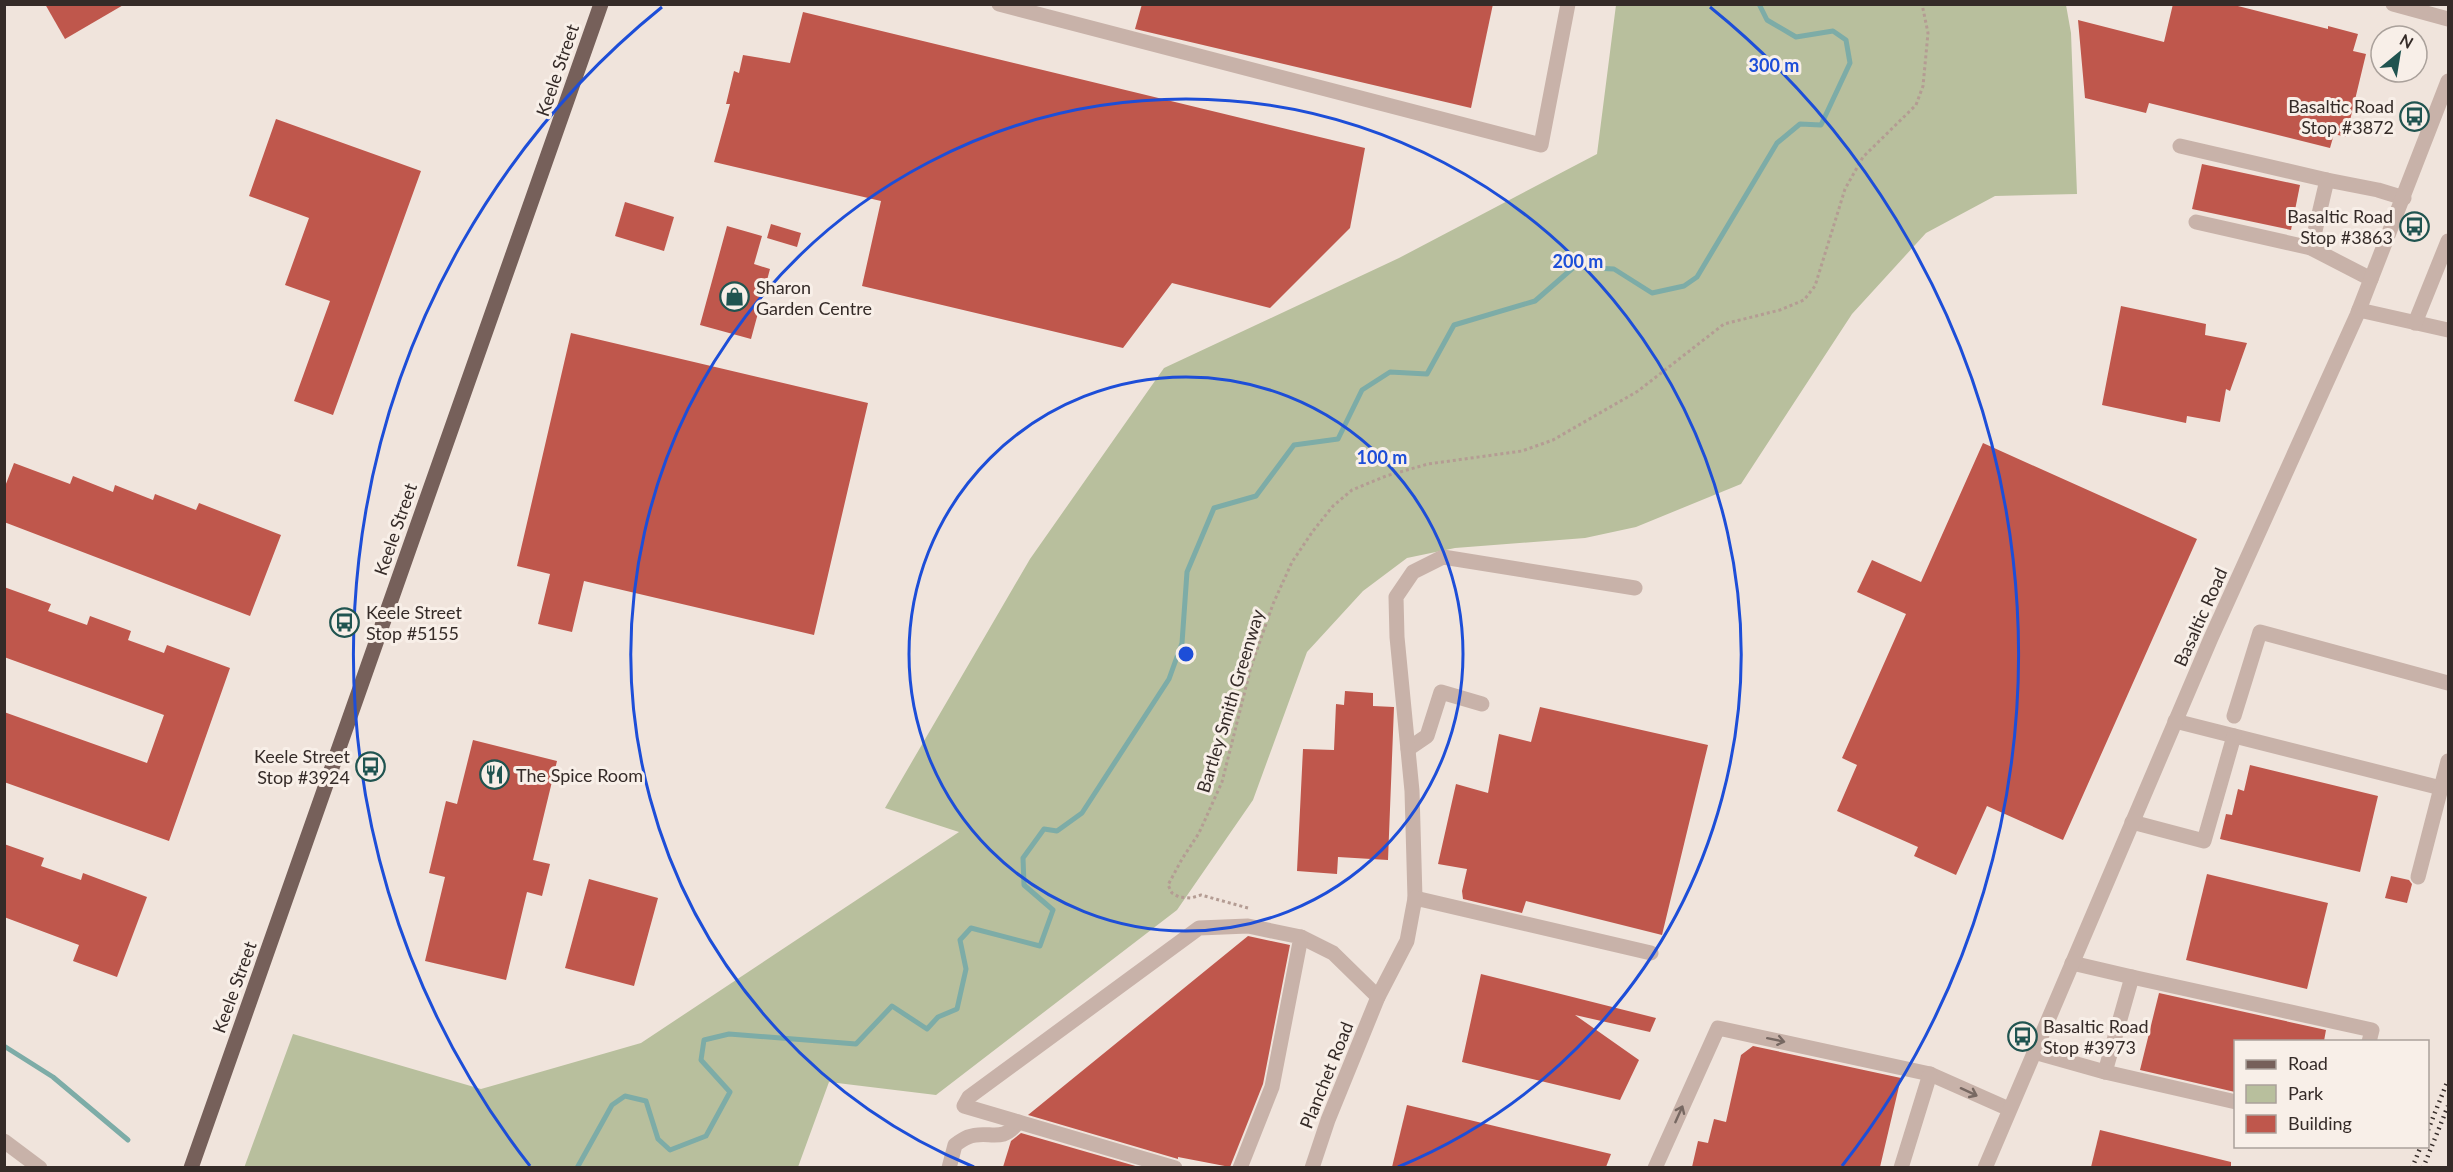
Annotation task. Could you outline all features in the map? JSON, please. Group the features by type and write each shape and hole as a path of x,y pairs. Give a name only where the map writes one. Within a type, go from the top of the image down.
{"main road":[{"name":"Keele Street","path":"191,1167 600,4"}],"street":[{"path":"999,4 1541,146 1568,4"},
{"path":"2393,4 2448,19"},
{"name":"Basaltic Road","path":"1985,1167 2175,721 2359,310 2448,81"},
{"path":"2180,146 2379,190 2404,198"},
{"path":"2311,248 2327,180"},
{"path":"2196,222 2311,248 2371,279"},
{"path":"2415,322 2448,241"},
{"path":"2359,310 2448,330"},
{"name":"Planchet Road","path":"1312,1167 1328,1120 1378,997 1407,941 1415,898 1412,791 1397,638 1396,597 1413,572 1443,557 1635,588"},
{"path":"2234,716 2259,632 2448,683"},
{"path":"1408,749 1427,736 1441,692 1482,704"},
{"path":"2175,721 2441,788"},
{"path":"2132,822 2204,841 2234,736"},
{"path":"2418,877 2448,761"},
{"path":"1415,898 1651,953"},
{"path":"1175,1167 964,1107 969,1097 1199,928 1248,926 1301,937 1333,952 1378,997"},
{"path":"1240,1167 1272,1087 1301,937"},
{"path":"2072,963 2373,1030 2369,1040"},
{"path":"2105,1072 2132,977"},
{"path":"1655,1167 1718,1028 1930,1074 2009,1109"},
{"path":"2034,1052 2105,1072 2234,1102"},
{"path":"1901,1167 1930,1074"},
{"path":"949,1167 955,1145 969,1136 999,1135 1011,1131 1018,1122"},
{"path":"4,1141 40,1167"}],"path":[{"name":"Bartley Smith Greenway","path":"1179,897 1172,893 1168,885 1170,878 1212,809 1222,783 1251,667 1273,604 1292,562 1333,506 1352,490 1386,476 1428,464 1522,451 1553,440 1638,391 1724,324 1780,310 1804,300 1815,286 1845,189 1863,157 1916,105 1923,86 1928,33 1922,4"}],"green space":[{"path":"1616,5 2066,5 2071,33 2077,194 1995,196 1926,233 1852,314 1741,484 1636,527 1585,538 1455,548 1407,558 1363,591 1307,652 1253,800 1177,910 936,1095 829,1082 798,1167 244,1168 293,1034 481,1089 641,1043 959,832 885,808 1030,559 1164,368 1399,258 1597,154"}],"building":[{"path":"45,4 125,4 65,39"},
{"path":"1142,4 1493,4 1471,108 1135,29"},
{"path":"2173,4 2230,4 2328,29 2328,26 2358,34 2353,51 2366,54 2346,137 2334,134 2330,148 2149,103 2146,113 2085,98 2078,20 2164,42"},
{"path":"803,12 1365,148 1350,228 1270,308 1172,283 1123,348 862,286 881,201 714,162 730,104 726,104 734,71 739,73 743,55 790,63"},
{"path":"276,119 421,171 333,415 294,401 330,301 285,285 309,218 249,196"},
{"path":"2202,164 2300,185 2291,230 2192,209"},
{"path":"625,202 674,217 664,251 615,236"},
{"path":"771,224 801,233 797,247 767,238"},
{"name":"Sharon Garden Centre","path":"727,226 762,236 754,264 770,269 751,339 700,325"},
{"path":"2121,306 2206,324 2205,335 2247,343 2230,391 2226,389 2220,422 2187,416 2186,423 2102,405"},
{"path":"571,333 868,403 814,635 584,581 572,632 538,624 550,574 517,566"},
{"path":"1983,443 2197,539 2063,840 1987,806 1956,875 1914,856 1918,847 1837,811 1857,765 1842,758 1906,614 1857,592 1872,560 1921,582"},
{"path":"14,463 70,484 73,476 113,492 115,485 153,500 155,494 196,510 199,503 281,535 250,616 4,522 4,489"},
{"path":"4,587 51,604 48,611 87,625 90,616 131,631 128,640 164,653 167,645 230,668 169,841 4,782 4,712 147,763 164,715 4,657"},
{"path":"1345,691 1373,693 1373,706 1394,707 1388,860 1338,857 1337,874 1297,871 1303,749 1334,750 1336,704 1344,705"},
{"path":"1540,707 1708,745 1662,935 1526,901 1522,913 1463,899 1462,891 1467,869 1438,864 1456,784 1488,793 1499,734 1531,742"},
{"path":"473,740 557,761 533,860 550,864 542,896 527,892 506,980 425,961 445,877 429,873 446,801 457,804"},
{"path":"2250,765 2378,796 2360,872 2220,839 2226,814 2232,815 2238,789 2244,791"},
{"path":"4,844 44,858 41,866 81,880 83,873 147,897 117,977 73,961 79,945 4,917"},
{"path":"2207,874 2328,903 2307,989 2186,960"},
{"path":"2391,876 2409,880 2412,884 2407,903 2385,898"},
{"path":"589,879 658,898 634,986 565,968"},
{"path":"1248,936 1290,945 1263,1084 1230,1167 1178,1157 1178,1159 1028,1115"},
{"path":"1481,974 1656,1018 1650,1032 1575,1015 1639,1060 1620,1100 1462,1062"},
{"path":"2159,993 2326,1030 2324,1040 2234,1040 2234,1092 2140,1070"},
{"path":"1753,1046 1901,1078 1880,1167 1692,1167 1698,1141 1708,1143 1714,1119 1726,1122 1741,1055"},
{"path":"1407,1105 1611,1154 1606,1167 1392,1167"},
{"path":"2100,1130 2231,1162 2231,1167 2091,1167"},
{"path":"1021,1133 1139,1167 1003,1167 1011,1141"}],"waterway":[{"path":"577,1168 612,1105 625,1096 646,1101 658,1139 670,1150 706,1136 730,1092 701,1060 704,1040 729,1034 856,1044 892,1006 927,1029 938,1017 957,1009 966,969 960,940 971,928 1040,946 1053,910 1024,885 1023,858 1044,829 1057,831 1082,813 1169,679 1182,643 1187,572 1214,508 1256,496 1294,445 1338,439 1362,390 1390,372 1427,374 1454,325 1535,301 1574,267 1614,269 1652,293 1684,286 1697,277 1777,143 1800,124 1821,125 1850,63 1846,40 1833,31 1796,37 1767,20 1759,4"},
{"path":"4,1046 53,1077 128,1140"}],"railway":[{"path":"2429,1128 2448,1080"},
{"path":"2423,1168 2448,1106"},
{"path":"2412,1168 2420,1148"}],"place":[{"name":"Basaltic Road Stop #3872","path":"2415,116"},
{"name":"Basaltic Road Stop #3863","path":"2414,226"},
{"name":"Sharon Garden Centre","path":"735,297"},
{"name":"Keele Street Stop #5155","path":"345,622"},
{"name":"Keele Street Stop #3924","path":"371,766"},
{"name":"The Spice Room","path":"495,775"},
{"name":"Basaltic Road Stop #3973","path":"2022,1036"}]}
